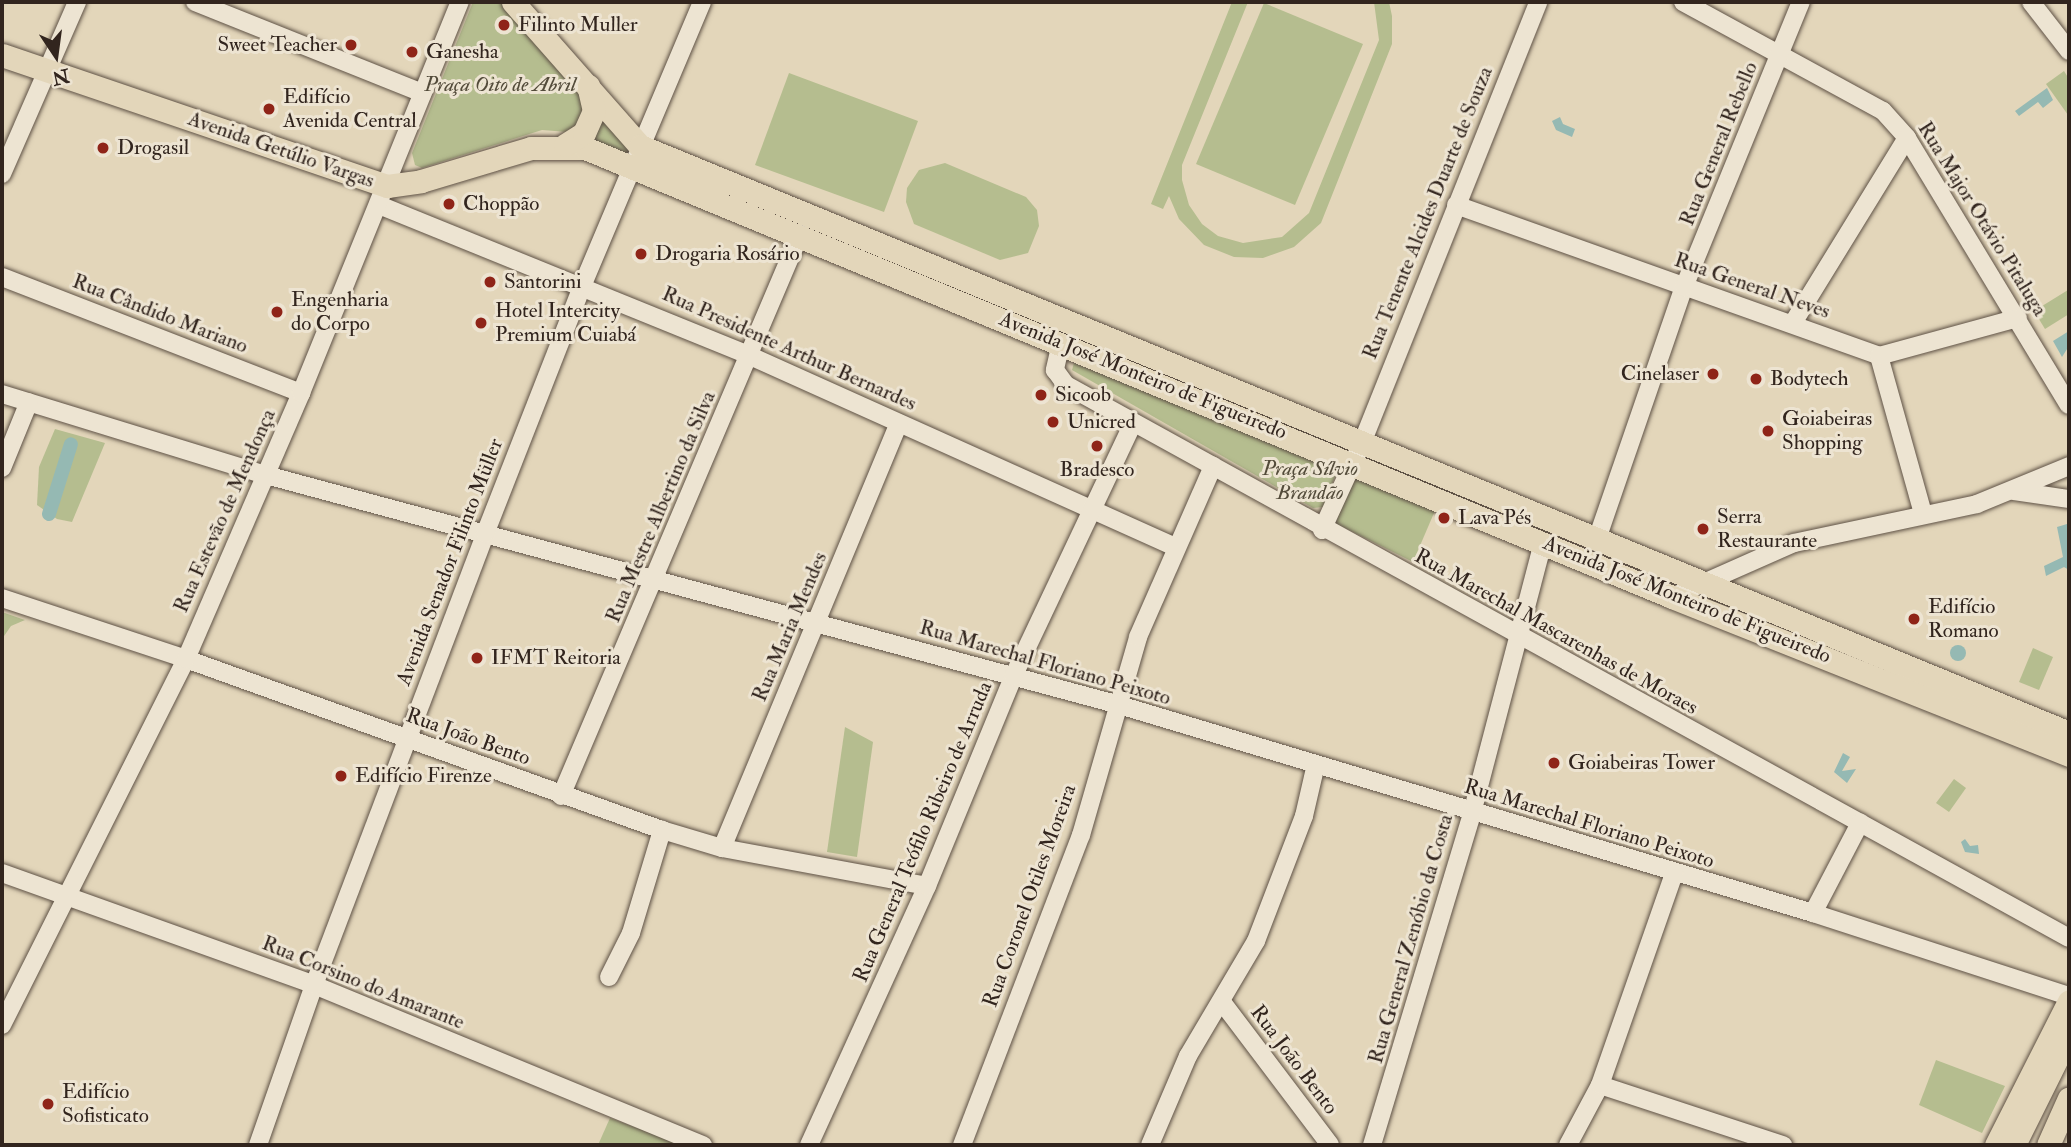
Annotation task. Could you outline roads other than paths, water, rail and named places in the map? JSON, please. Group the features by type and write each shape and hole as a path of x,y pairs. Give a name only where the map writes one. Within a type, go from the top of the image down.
{"highway":[{"path":"2013,1145 2069,1032"},
{"path":"2028,1145 2069,1066"}],"main road":[{"path":"513,2 587,85 636,156"},
{"name":"Avenida Getúlio Vargas","path":"2,55 383,195 531,148 565,145"},
{"path":"565,145 584,134 594,111 587,85"},
{"name":"Avenida José Monteiro de Figueiredo","path":"565,145 636,156 1358,452 1543,542 1672,597 2069,755"},
{"name":"Avenida José Monteiro de Figueiredo","path":"636,156 800,234 1061,343 1358,452"},
{"path":"1358,452 1596,541 2069,733"},
{"path":"1996,1145 2069,999"},
{"path":"2048,1145 2069,1098"}],"street":[{"path":"2,174 77,2"},
{"path":"195,2 422,93"},
{"name":"Rua Estevão de Mendonça","path":"2,1025 186,659 301,393 460,2"},
{"name":"Avenida Senador Filinto Müller","path":"258,1145 314,985 485,534 583,284 702,2"},
{"name":"Rua Tenente Alcides Duarte de Souza","path":"1322,530 1358,452 1538,2"},
{"name":"Rua Major Otávio Pitaluga","path":"1683,2 1883,111 1907,138 2069,405"},
{"name":"Rua General Rebello","path":"1596,541 1684,287 1801,2"},
{"path":"2031,2 2069,51"},
{"path":"1793,323 1907,138"},
{"name":"Rua Presidente Arthur Bernardes","path":"383,195 1176,547"},
{"name":"Rua General Neves","path":"1456,205 1793,323 1879,356"},
{"name":"Rua Mestre Albertino da Silva","path":"561,796 657,579 800,234"},
{"name":"Rua Cândido Mariano","path":"2,277 301,393"},
{"path":"1923,514 1879,356 2018,318"},
{"name":"Rua Marechal Mascarenhas de Moraes","path":"1061,343 1054,364 1060,381 1322,530 2069,938"},
{"name":"Rua Marechal Floriano Peixoto","path":"2,394 266,475 1116,704 1674,874 1813,913 2069,999"},
{"path":"2,468 29,402"},
{"name":"Rua Maria Mendes","path":"722,848 899,423"},
{"name":"Rua General Teófilo Ribeiro de Arruda","path":"809,1145 927,886 1013,677 1133,423"},
{"path":"1672,597 1812,537 1923,514 2014,491 2069,466"},
{"name":"Rua Coronel Otiles Moreira","path":"962,1145 1081,835 1116,704 1176,547 1213,467"},
{"path":"2014,491 2069,499"},
{"name":"Rua General Zenóbio da Costa","path":"1372,1145 1472,813 1543,542"},
{"name":"Rua João Bento","path":"2,598 186,659 561,796 662,830 722,848 927,886"},
{"path":"1150,1145 1188,1056 1222,1002 1271,902 1304,816 1316,764"},
{"path":"1813,913 1860,823"},
{"path":"609,978 631,933 662,830"},
{"name":"Rua Corsino do Amarante","path":"2,873 314,985 703,1145"},
{"path":"1568,1145 1600,1085 1674,874"},
{"name":"Rua João Bento","path":"1222,1002 1330,1145"},
{"path":"1600,1085 1770,1143"}],"water":[{"path":"2047,88 2053,100 2043,108 2038,102 2019,116 2015,111"},
{"path":"1560,117 1563,124 1575,129 1572,137 1556,130 1552,121"},
{"path":"2069,331 2069,346 2062,357 2053,341"},
{"path":"2067,524 2069,570 2064,567 2046,576 2044,566 2063,557 2057,527"},
{"path":"1955,645 1961,645 1966,653 1964,659 1955,661 1950,656 1950,650"},
{"path":"1843,753 1850,757 1842,771 1856,769 1847,783 1834,772"},
{"path":"1965,839 1970,846 1978,845 1979,854 1965,852 1961,842"}],"waterway":[{"path":"49,514 71,444"}],"place":[{"name":"Filinto Muller","path":"504,25"},
{"name":"Sweet Teacher","path":"351,45"},
{"name":"Ganesha","path":"412,52"},
{"name":"Edifício Avenida Central","path":"269,109"},
{"name":"Drogasil","path":"103,148"},
{"name":"Choppão","path":"449,204"},
{"name":"Drogaria Rosário","path":"641,254"},
{"name":"Santorini","path":"490,282"},
{"name":"Engenharia do Corpo","path":"277,312"},
{"name":"Hotel Intercity Premium Cuiabá","path":"481,323"},
{"name":"Cinelaser","path":"1713,374"},
{"name":"Bodytech","path":"1756,379"},
{"name":"Sicoob","path":"1041,395"},
{"name":"Unicred","path":"1053,422"},
{"name":"Goiabeiras Shopping","path":"1768,431"},
{"name":"Bradesco","path":"1097,446"},
{"name":"Lava Pés","path":"1444,518"},
{"name":"Serra Restaurante","path":"1703,529"},
{"name":"Edifício Romano","path":"1914,619"},
{"name":"IFMT Reitoria","path":"477,658"},
{"name":"Goiabeiras Tower","path":"1554,763"},
{"name":"Edifício Firenze","path":"341,776"},
{"name":"Edifício Sofisticato","path":"48,1104"}],"park label":[{"name":"Praça Oito de Abril","path":"500,85"},
{"name":"Praça Sílvio Brandão","path":"1310,481"}]}
